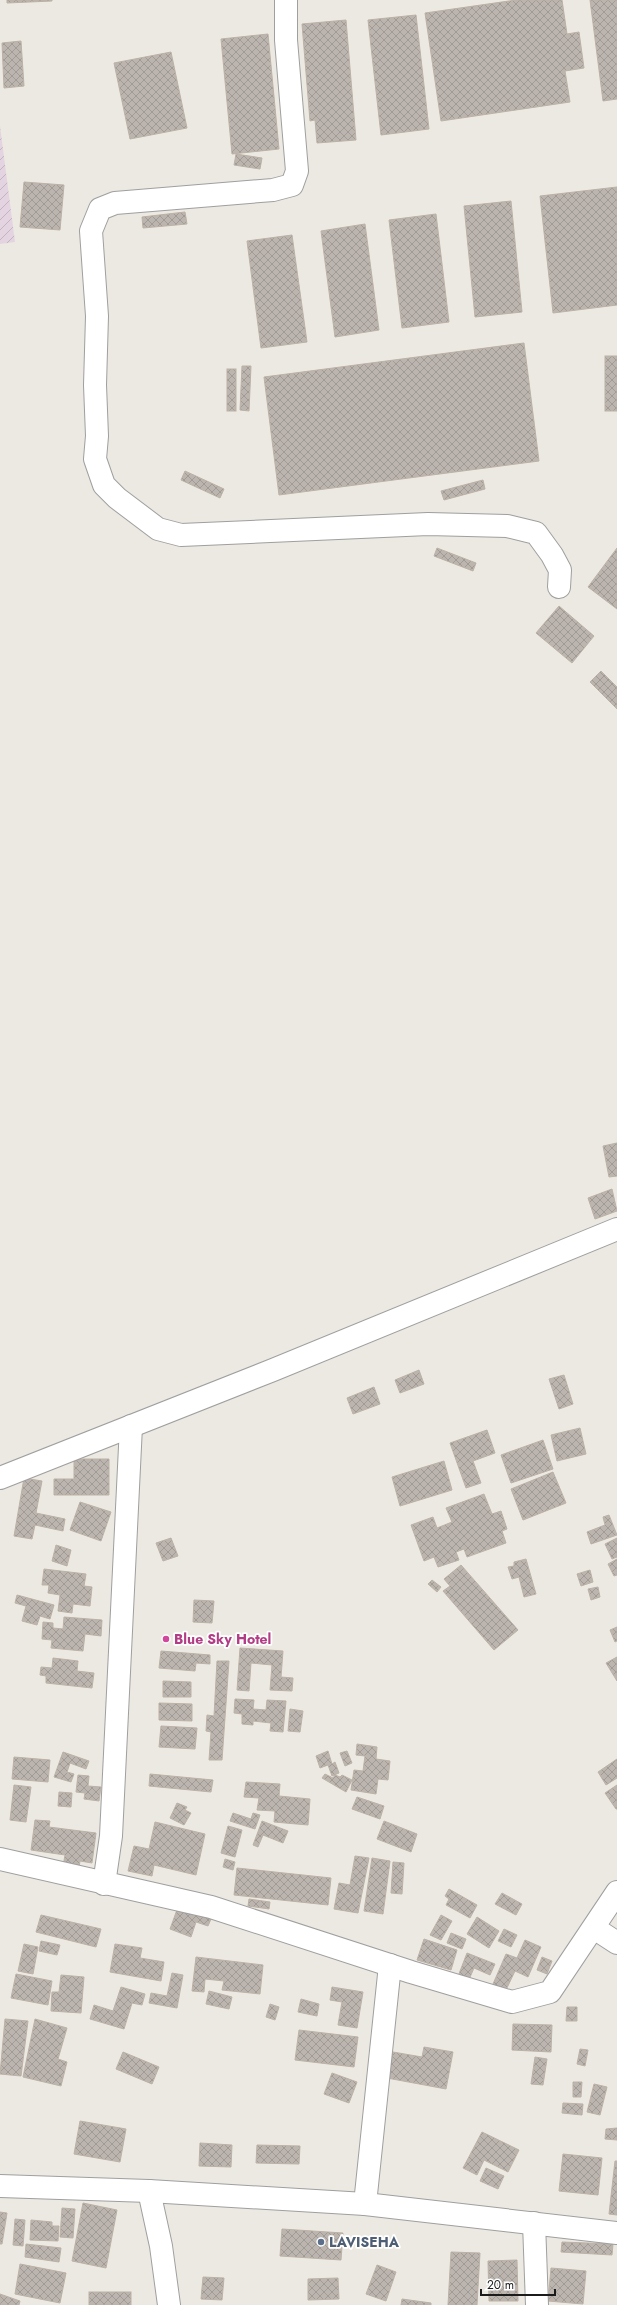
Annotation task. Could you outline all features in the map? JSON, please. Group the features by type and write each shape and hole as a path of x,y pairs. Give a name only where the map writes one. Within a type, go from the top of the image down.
{"street":[{"path":"286,0 286,40 296,171 292,185 273,190 116,203 100,209 91,231 97,316 95,385 97,436 95,458 104,485 158,529 181,535 428,524 507,526 536,533 552,554 560,570 559,587"},
{"path":"0,1478 617,1229"},
{"path":"104,1884 111,1836 131,1426"},
{"path":"0,1859 104,1884 211,1907 390,1965 512,2002 550,1992 617,1892"},
{"path":"594,1928 617,1943"},
{"path":"364,2204 390,1965"},
{"path":"0,2186 149,2191 364,2204 617,2233"},
{"path":"149,2191 160,2246 169,2305"},
{"path":"534,2223 537,2305"}],"shaded area":[{"path":"0,126 15,242 0,244"}],"building":[{"path":"7,0 52,0 52,1 7,3"},
{"path":"516,0 562,0 567,34 579,32 584,68 565,71 570,102 441,121 425,13"},
{"path":"590,0 617,0 617,99 603,101"},
{"path":"416,15 429,129 381,135 368,20"},
{"path":"346,20 356,140 317,143 315,120 310,121 302,24"},
{"path":"268,34 279,149 232,154 221,39"},
{"path":"21,41 24,86 4,88 2,43"},
{"path":"171,52 187,128 130,139 114,63"},
{"path":"236,154 262,158 260,169 234,165"},
{"path":"24,182 64,185 60,230 20,227"},
{"path":"617,187 617,305 553,313 540,196"},
{"path":"511,201 522,312 475,317 464,206"},
{"path":"185,212 187,224 143,228 142,217"},
{"path":"436,214 449,322 402,328 389,220"},
{"path":"365,224 379,330 335,337 321,231"},
{"path":"292,235 307,342 261,348 247,241"},
{"path":"524,343 539,461 279,495 264,377"},
{"path":"605,356 617,356 617,411 605,411"},
{"path":"242,366 251,366 249,411 240,410"},
{"path":"227,369 236,369 236,411 227,411"},
{"path":"185,471 224,489 220,498 181,480"},
{"path":"483,480 485,489 444,500 441,491"},
{"path":"437,548 476,563 473,571 434,556"},
{"path":"617,548 617,609 588,587"},
{"path":"559,606 594,636 572,663 536,633"},
{"path":"601,671 617,687 617,709 590,682"},
{"path":"617,1143 617,1176 609,1177 603,1146"},
{"path":"612,1189 617,1211 595,1219 588,1198"},
{"path":"419,1370 424,1384 400,1393 395,1380"},
{"path":"564,1375 573,1404 559,1409 549,1379"},
{"path":"374,1387 380,1404 353,1414 347,1398"},
{"path":"580,1428 586,1454 557,1461 551,1435"},
{"path":"487,1430 495,1453 473,1461 481,1483 466,1488 450,1443"},
{"path":"543,1440 553,1469 511,1483 501,1455"},
{"path":"74,1459 109,1459 109,1495 54,1495 54,1479 74,1479"},
{"path":"444,1461 452,1490 400,1506 392,1477"},
{"path":"553,1472 566,1503 523,1520 511,1489"},
{"path":"24,1478 42,1481 36,1513 65,1519 63,1531 35,1525 32,1539 14,1536"},
{"path":"484,1494 492,1514 501,1511 507,1529 502,1531 506,1543 467,1557 464,1549 456,1552 459,1560 438,1567 434,1557 424,1561 411,1525 433,1517 437,1528 452,1522 446,1508"},
{"path":"80,1502 111,1512 101,1541 70,1530"},
{"path":"609,1515 617,1535 591,1544 587,1532 605,1525 603,1517"},
{"path":"171,1538 178,1556 163,1561 156,1543"},
{"path":"617,1538 617,1557 612,1559 605,1544"},
{"path":"56,1545 71,1550 67,1566 52,1561"},
{"path":"526,1559 536,1594 524,1597 519,1577 512,1579 508,1567 514,1566 514,1562"},
{"path":"617,1559 617,1575 614,1576 608,1564"},
{"path":"461,1565 518,1630 494,1650 443,1591 450,1586 444,1579"},
{"path":"44,1569 86,1574 84,1586 92,1587 90,1606 73,1604 72,1613 58,1611 60,1595 48,1593 49,1585 42,1585"},
{"path":"590,1570 593,1582 581,1586 577,1574"},
{"path":"432,1580 441,1587 437,1592 428,1584"},
{"path":"598,1587 600,1597 591,1600 588,1589"},
{"path":"17,1595 54,1605 50,1619 40,1616 37,1625 22,1621 26,1606 15,1603"},
{"path":"194,1600 214,1601 212,1623 193,1622"},
{"path":"64,1617 102,1620 101,1636 85,1634 83,1651 51,1648 52,1640 42,1639 43,1622 53,1623 53,1628 63,1629"},
{"path":"617,1627 617,1641 615,1642 610,1630"},
{"path":"240,1648 283,1651 281,1677 293,1678 292,1691 270,1690 272,1665 251,1663 249,1691 237,1690"},
{"path":"161,1651 210,1655 210,1664 196,1663 195,1671 159,1668"},
{"path":"617,1657 617,1681 606,1663"},
{"path":"53,1658 78,1661 77,1671 94,1673 92,1688 46,1683 46,1676 40,1675 41,1667 52,1668"},
{"path":"217,1661 229,1661 222,1760 209,1760 211,1732 206,1731 207,1715 214,1716"},
{"path":"163,1681 191,1682 191,1697 163,1697"},
{"path":"235,1699 254,1700 253,1709 266,1710 267,1700 286,1701 283,1732 270,1731 271,1723 253,1721 253,1725 242,1724 242,1714 234,1713"},
{"path":"159,1703 192,1704 192,1721 159,1720"},
{"path":"290,1709 303,1711 300,1732 288,1731"},
{"path":"161,1726 197,1728 195,1749 159,1747"},
{"path":"357,1744 377,1747 376,1759 390,1761 388,1780 378,1779 376,1794 351,1790 354,1770 363,1771 365,1756 356,1755"},
{"path":"328,1751 332,1764 335,1762 339,1773 332,1776 328,1765 320,1768 316,1756"},
{"path":"347,1751 352,1763 345,1766 340,1753"},
{"path":"63,1752 89,1761 86,1769 70,1763 67,1772 74,1774 71,1782 54,1777"},
{"path":"14,1757 50,1760 48,1782 12,1779"},
{"path":"617,1759 617,1778 606,1785 598,1772"},
{"path":"150,1774 213,1780 211,1792 149,1786"},
{"path":"325,1774 333,1778 335,1775 340,1777 342,1775 352,1780 346,1792 322,1778"},
{"path":"78,1775 89,1776 88,1786 101,1787 99,1801 84,1799 85,1793 76,1792"},
{"path":"246,1782 280,1784 279,1796 310,1799 308,1825 274,1822 275,1811 257,1810 259,1798 244,1797"},
{"path":"14,1785 31,1787 26,1822 10,1820"},
{"path":"617,1785 617,1809 616,1809 605,1793"},
{"path":"59,1792 72,1793 71,1807 58,1806"},
{"path":"357,1797 384,1806 380,1819 352,1809"},
{"path":"177,1803 187,1807 185,1810 191,1813 184,1825 170,1818"},
{"path":"233,1813 251,1819 253,1813 260,1815 255,1829 230,1821"},
{"path":"35,1820 50,1821 49,1827 96,1833 92,1863 80,1861 78,1874 62,1872 65,1855 31,1850"},
{"path":"262,1821 288,1831 283,1843 263,1835 258,1847 253,1845"},
{"path":"384,1821 417,1834 411,1852 377,1839"},
{"path":"155,1822 205,1834 196,1875 154,1865 152,1876 128,1871 134,1846 149,1849"},
{"path":"228,1826 242,1830 235,1857 221,1853"},
{"path":"355,1856 369,1858 358,1913 334,1909 339,1883 350,1885"},
{"path":"372,1858 390,1861 383,1914 364,1911"},
{"path":"225,1859 235,1862 233,1870 223,1867"},
{"path":"393,1862 404,1863 402,1894 391,1893"},
{"path":"237,1868 331,1878 328,1905 234,1895"},
{"path":"449,1889 477,1905 470,1918 446,1905 449,1899 445,1896"},
{"path":"502,1893 522,1904 516,1915 495,1904"},
{"path":"249,1899 270,1902 269,1909 248,1906"},
{"path":"178,1907 211,1919 208,1926 196,1922 191,1937 170,1929"},
{"path":"41,1915 101,1929 96,1947 36,1932"},
{"path":"441,1915 452,1921 441,1940 430,1935"},
{"path":"477,1917 499,1931 489,1948 467,1934"},
{"path":"504,1929 517,1935 511,1947 498,1941"},
{"path":"451,1933 466,1939 462,1949 447,1943"},
{"path":"424,1939 457,1950 451,1970 417,1960"},
{"path":"525,1940 541,1947 528,1977 515,1971 506,1990 493,1984 506,1954 517,1958"},
{"path":"41,1941 60,1945 57,1955 39,1951"},
{"path":"24,1944 38,1947 33,1974 18,1971"},
{"path":"115,1944 142,1948 140,1958 164,1962 161,1981 110,1972"},
{"path":"467,1953 495,1964 490,1975 474,1968 467,1984 457,1979"},
{"path":"196,1957 263,1965 260,1994 222,1990 224,1981 205,1979 204,1992 192,1991"},
{"path":"542,1957 552,1961 547,1974 537,1970"},
{"path":"172,1973 183,1975 177,2008 149,2003 151,1993 167,1996"},
{"path":"16,1974 52,1981 48,2005 11,1998"},
{"path":"61,1975 84,1977 81,2013 51,2011 52,1992 59,1992"},
{"path":"121,1987 145,1994 142,2005 132,2003 124,2029 90,2019 94,2005 113,2011"},
{"path":"332,1987 363,1992 357,2028 338,2025 342,2002 330,2000"},
{"path":"209,1991 232,1997 229,2009 206,2004"},
{"path":"301,1999 319,2004 317,2016 298,2012"},
{"path":"270,2004 279,2007 275,2020 266,2017"},
{"path":"567,2007 577,2007 577,2021 566,2021"},
{"path":"5,2019 28,2021 21,2076 0,2074"},
{"path":"35,2019 67,2028 58,2059 67,2062 61,2086 23,2077"},
{"path":"513,2024 552,2025 551,2052 512,2050"},
{"path":"299,2030 358,2037 354,2067 295,2060"},
{"path":"424,2047 453,2052 446,2089 387,2078 393,2052 422,2057"},
{"path":"580,2049 588,2050 585,2066 577,2064"},
{"path":"123,2052 159,2067 152,2084 116,2069"},
{"path":"535,2057 547,2059 543,2085 531,2084"},
{"path":"332,2073 357,2082 349,2103 324,2094"},
{"path":"573,2082 582,2082 581,2097 573,2097"},
{"path":"594,2084 607,2087 600,2115 587,2112"},
{"path":"563,2103 583,2104 582,2115 562,2113"},
{"path":"80,2121 126,2129 120,2162 74,2154"},
{"path":"617,2128 617,2140 605,2139 606,2129"},
{"path":"482,2132 519,2150 508,2172 484,2160 477,2175 463,2168"},
{"path":"200,2143 232,2145 231,2167 199,2166"},
{"path":"257,2145 300,2146 299,2164 256,2163"},
{"path":"563,2154 602,2158 598,2195 559,2191"},
{"path":"615,2161 617,2161 617,2215 609,2214"},
{"path":"486,2168 504,2176 498,2189 480,2181"},
{"path":"83,2203 117,2210 106,2268 72,2261"},
{"path":"62,2208 75,2209 73,2238 60,2237"},
{"path":"0,2212 7,2213 2,2244 0,2244"},
{"path":"15,2219 25,2220 23,2246 13,2245"},
{"path":"31,2220 52,2222 52,2226 59,2226 58,2241 30,2240"},
{"path":"282,2229 343,2233 341,2260 280,2256"},
{"path":"562,2242 613,2244 612,2255 561,2252"},
{"path":"26,2244 61,2248 59,2262 25,2257"},
{"path":"451,2252 480,2253 477,2305 448,2305"},
{"path":"517,2260 518,2301 489,2301 488,2261"},
{"path":"20,2264 66,2273 60,2303 15,2294"},
{"path":"377,2265 396,2272 386,2301 366,2294"},
{"path":"551,2268 586,2271 583,2304 548,2301"},
{"path":"203,2277 224,2278 222,2300 201,2299"},
{"path":"338,2278 339,2299 308,2300 308,2279"},
{"path":"89,2292 131,2292 131,2305 89,2305"},
{"path":"0,2294 20,2301 19,2305 0,2305"},
{"path":"402,2299 431,2303 431,2305 401,2305"}],"place":[{"name":"Blue Sky Hotel","path":"166,1639"},
{"name":"LAVISEHA","path":"321,2242"}]}
